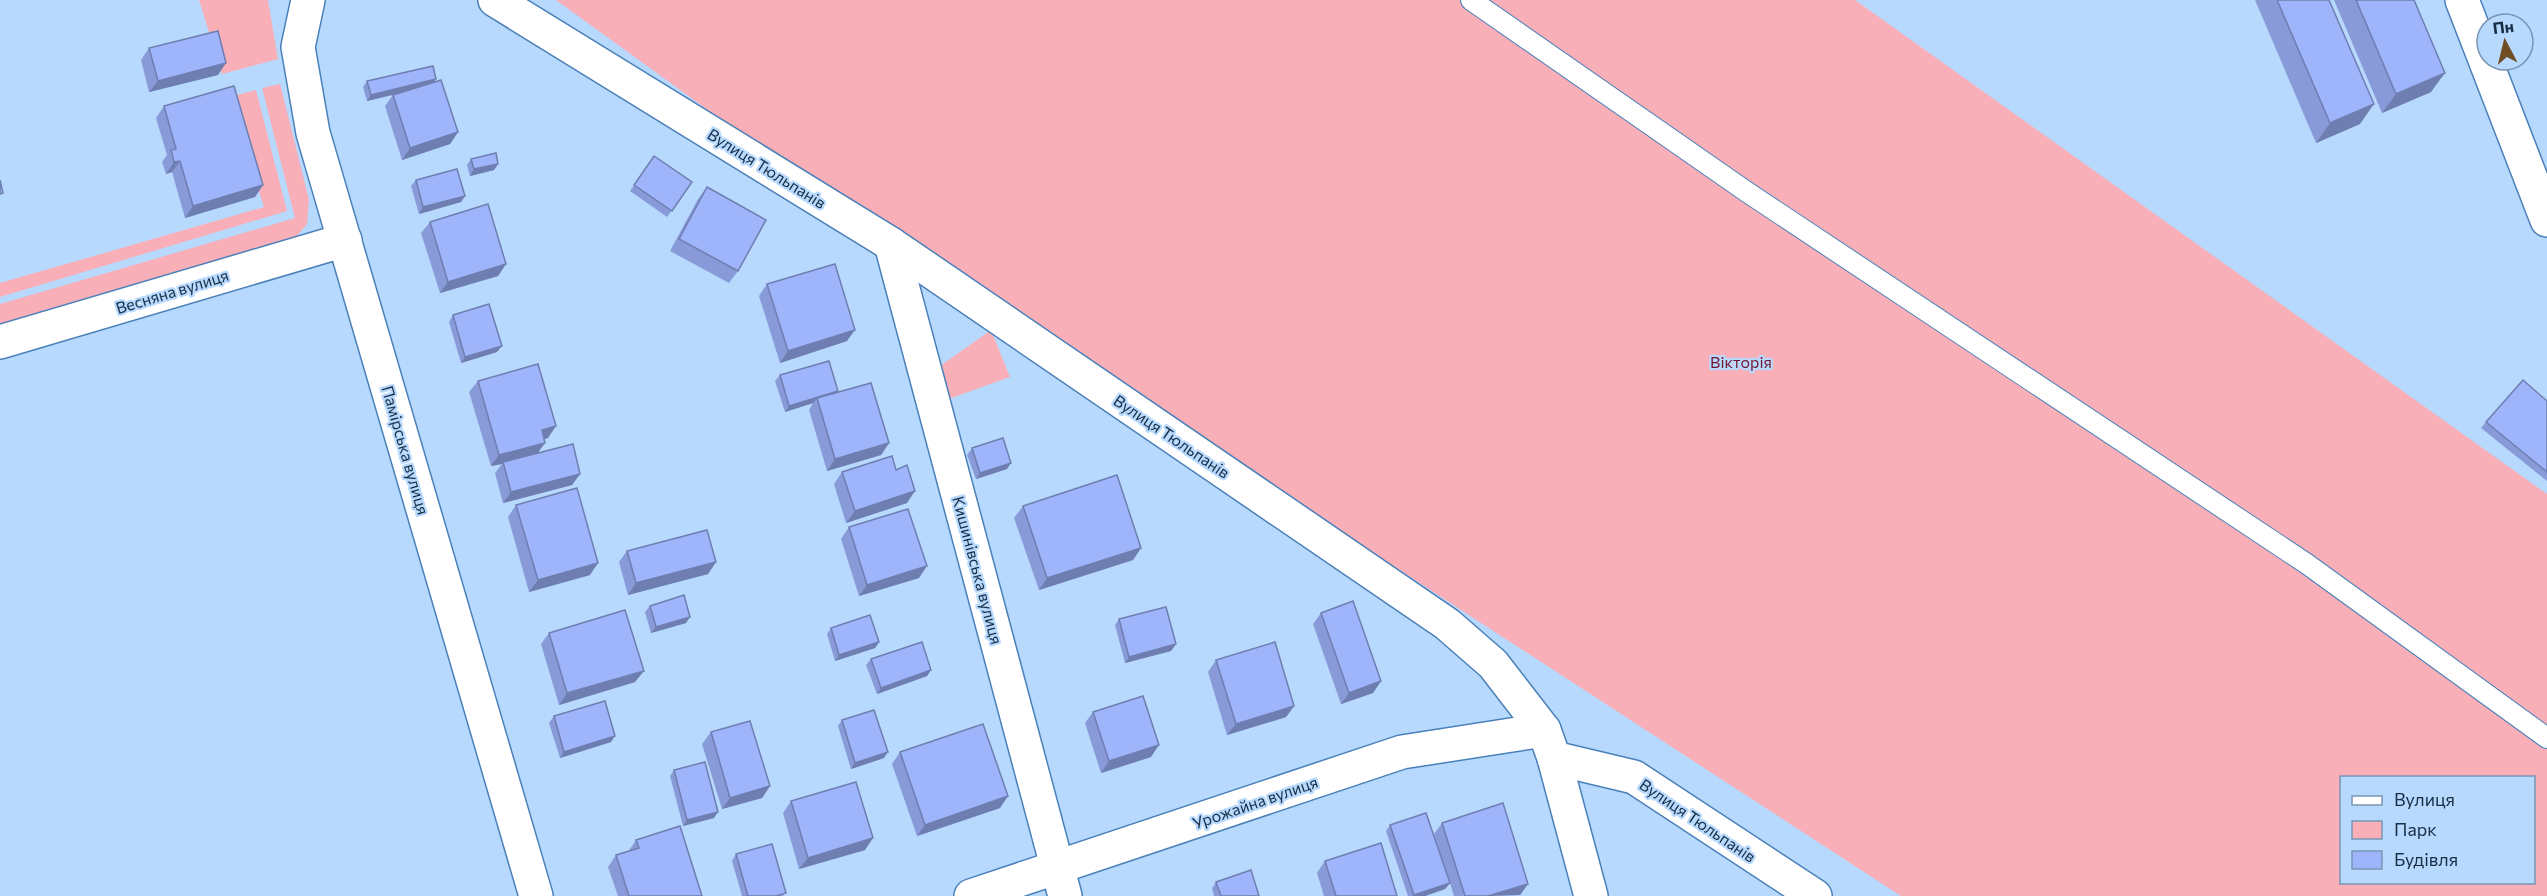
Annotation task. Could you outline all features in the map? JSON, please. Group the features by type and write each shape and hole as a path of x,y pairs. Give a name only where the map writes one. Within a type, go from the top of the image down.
{"street":[{"name":"Памірська вулиця","path":"308,0 298,47 313,133 536,896"},
{"name":"Вулиця Тюльпанів","path":"495,0 891,244 1447,624 1493,664 1549,744 1634,777 1815,896"},
{"path":"2462,0 2547,220"},
{"name":"Весняна вулиця","path":"0,342 345,240"},
{"name":"Кишинівська вулиця","path":"891,244 1061,882"},
{"path":"1549,744 1591,896"},
{"name":"Урожайна вулиця","path":"971,896 1061,882 1402,752 1549,744"}],"lane":[{"path":"1471,0 1747,192 2307,564 2547,738"}],"green space":[{"path":"199,0 268,0 278,59 222,74"},
{"name":"Вікторія","path":"556,0 1855,0 2547,494 2547,896 1901,896 840,206"},
{"path":"280,84 309,200 307,224 296,237 0,324 0,304 295,218 262,88"},
{"path":"256,90 287,211 0,297 0,283 264,207 229,97"},
{"path":"991,330 1010,377 946,400 933,371"}],"building":[{"path":"2277,0 2329,0 2374,104 2330,123"},
{"path":"2356,0 2414,0 2445,73 2396,94"},
{"path":"218,31 226,63 158,81 149,48"},
{"path":"433,66 436,79 371,95 367,81"},
{"path":"441,80 458,132 410,148 393,95"},
{"path":"234,86 263,185 193,206 180,161 174,162 171,150 176,149 164,106"},
{"path":"496,153 498,164 474,169 471,159"},
{"path":"654,156 692,182 672,211 634,185"},
{"path":"457,169 465,196 423,207 416,180"},
{"path":"707,187 766,220 738,271 679,239"},
{"path":"488,204 506,264 448,282 430,222"},
{"path":"835,264 855,330 788,351 767,284"},
{"path":"489,304 502,346 465,357 453,315"},
{"path":"829,361 838,391 789,406 780,375"},
{"path":"538,364 556,426 542,430 545,443 499,455 478,381"},
{"path":"2523,380 2547,401 2547,472 2486,422"},
{"path":"871,383 889,443 835,459 817,398"},
{"path":"1003,438 1011,463 980,473 972,448"},
{"path":"573,444 580,474 511,492 503,462"},
{"path":"892,456 896,470 907,465 915,491 855,511 842,472"},
{"path":"1117,475 1141,548 1047,578 1023,506"},
{"path":"577,488 598,563 538,580 516,505"},
{"path":"908,509 927,566 867,585 849,527"},
{"path":"707,530 716,562 636,583 627,551"},
{"path":"684,595 690,617 656,627 650,606"},
{"path":"1353,601 1381,681 1349,693 1321,613"},
{"path":"1166,607 1176,644 1129,657 1119,619"},
{"path":"625,610 644,671 567,693 549,633"},
{"path":"870,615 879,642 839,655 831,628"},
{"path":"922,642 931,670 881,688 871,659"},
{"path":"1275,642 1294,706 1236,724 1216,660"},
{"path":"1143,696 1159,745 1109,761 1093,712"},
{"path":"605,701 615,736 564,752 554,716"},
{"path":"874,710 888,752 855,763 842,720"},
{"path":"750,721 770,786 730,798 711,732"},
{"path":"983,724 1008,796 925,825 900,752"},
{"path":"705,762 718,812 687,820 674,770"},
{"path":"856,782 873,838 808,858 791,801"},
{"path":"1503,803 1528,884 1488,896 1465,896 1442,823"},
{"path":"1426,813 1450,883 1414,895 1390,825"},
{"path":"680,826 702,896 629,896 616,855 639,848 636,840"},
{"path":"1381,843 1397,896 1336,896 1325,861"},
{"path":"772,844 786,893 776,896 748,896 736,854"},
{"path":"1251,870 1259,896 1221,896 1216,882"}]}
